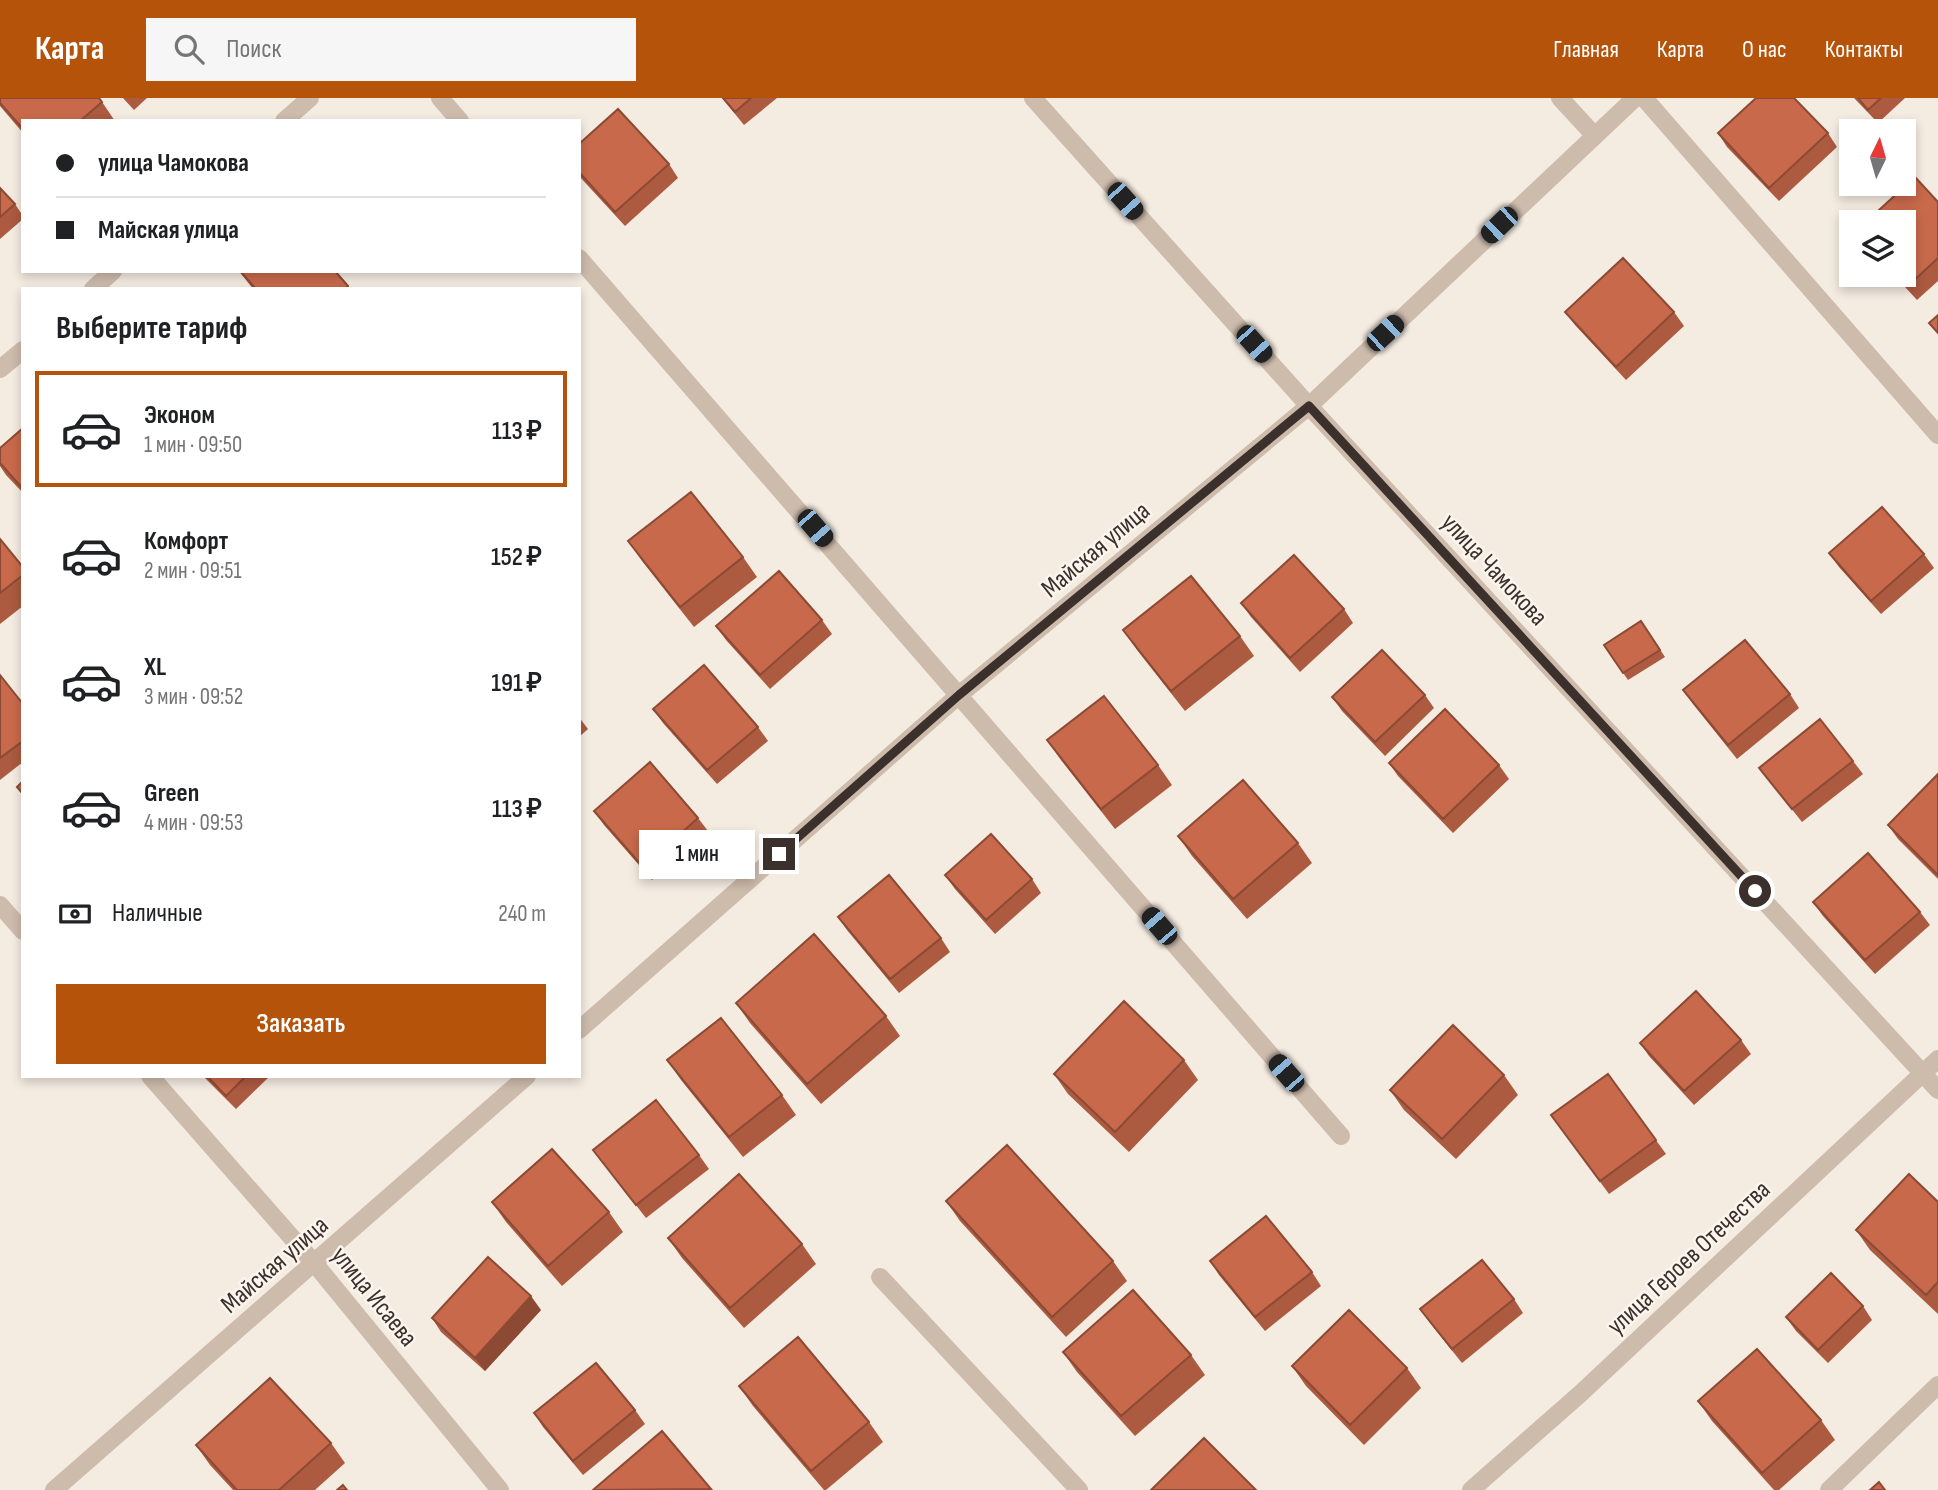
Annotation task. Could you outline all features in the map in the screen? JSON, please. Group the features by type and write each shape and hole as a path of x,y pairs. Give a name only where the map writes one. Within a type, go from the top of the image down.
{"street":[{"path":"286,119 310,98"},
{"path":"440,98 458,119"},
{"name":"улица Чамокова","path":"1033,98 1309,406 1938,1090"},
{"path":"1560,98 1594,135"},
{"name":"Майская улица","path":"581,1028 959,695 1309,406 1635,98"},
{"path":"1644,98 1938,435"},
{"path":"581,260 1341,1136"},
{"path":"95,287 111,273"},
{"path":"0,369 21,352"},
{"path":"0,905 21,929"},
{"name":"улица Героев Отечества","path":"1471,1490 1580,1394 1938,1059"},
{"name":"улица Исаева","path":"152,1078 315,1264 500,1490"},
{"name":"Майская улица","path":"54,1490 525,1078"},
{"path":"880,1277 1079,1490"},
{"path":"1829,1490 1938,1385"}],"building":[{"path":"0,98 99,98 102,102 82,119 21,119 21,127 0,103"},
{"path":"723,98 751,98 735,112"},
{"path":"1756,98 1794,98 1828,133 1769,188 1718,133"},
{"path":"1858,98 1881,98 1868,110"},
{"path":"618,109 669,164 615,212 581,174 581,142"},
{"path":"1916,178 1938,202 1938,258 1916,279 1916,210 1879,210 1894,196 1916,196"},
{"path":"0,188 15,204 0,217"},
{"path":"1623,258 1674,312 1616,367 1565,312"},
{"path":"242,273 337,273 348,286 347,287 254,287"},
{"path":"1938,315 1938,333 1929,323"},
{"path":"21,430 21,487 0,463 0,448"},
{"path":"691,492 743,557 680,607 628,541"},
{"path":"1882,507 1924,554 1871,601 1829,553"},
{"path":"0,539 21,565 21,577 0,593"},
{"path":"1294,555 1344,609 1290,658 1241,603"},
{"path":"779,571 822,620 760,675 716,626"},
{"path":"1191,576 1240,636 1171,691 1123,630"},
{"path":"1641,621 1660,650 1623,673 1604,645"},
{"path":"1745,640 1790,694 1728,745 1683,690"},
{"path":"1382,650 1425,695 1375,742 1332,697"},
{"path":"704,665 758,727 707,770 653,709"},
{"path":"0,675 21,701 21,742 0,758"},
{"path":"1104,696 1158,765 1101,809 1047,740"},
{"path":"1445,709 1499,765 1443,819 1389,763"},
{"path":"1820,719 1853,761 1792,809 1759,768"},
{"path":"650,762 698,818 643,867 594,811"},
{"path":"1938,774 1938,875 1888,825"},
{"path":"1243,780 1298,843 1233,899 1178,836"},
{"path":"991,834 1032,879 986,920 945,875"},
{"path":"1868,853 1920,912 1865,960 1813,902"},
{"path":"889,875 941,938 890,979 838,917"},
{"path":"814,934 886,1016 807,1084 736,1003"},
{"path":"1696,991 1741,1040 1684,1091 1640,1043"},
{"path":"1124,1001 1184,1060 1115,1132 1054,1074"},
{"path":"721,1018 782,1095 729,1137 667,1060"},
{"path":"1453,1025 1504,1075 1442,1139 1390,1090"},
{"path":"1608,1074 1656,1140 1600,1181 1551,1115"},
{"path":"209,1078 244,1078 226,1096"},
{"path":"656,1100 699,1155 636,1205 593,1150"},
{"path":"1007,1145 1113,1261 1052,1317 946,1201"},
{"path":"552,1149 609,1212 548,1266 492,1202"},
{"path":"739,1174 802,1244 730,1308 668,1238"},
{"path":"1909,1174 1938,1202 1938,1282 1926,1295 1856,1230"},
{"path":"1266,1216 1312,1272 1255,1317 1210,1261"},
{"path":"488,1257 531,1296 475,1358 432,1318"},
{"path":"1482,1260 1514,1299 1452,1349 1420,1309"},
{"path":"1831,1273 1863,1306 1818,1350 1786,1317"},
{"path":"1133,1290 1191,1355 1121,1416 1063,1352"},
{"path":"1349,1310 1407,1368 1350,1425 1292,1366"},
{"path":"798,1337 869,1422 811,1471 739,1386"},
{"path":"1757,1349 1821,1420 1762,1473 1698,1401"},
{"path":"596,1363 635,1410 573,1461 534,1413"},
{"path":"270,1378 331,1443 279,1490 237,1490 196,1445"},
{"path":"662,1431 711,1489 593,1490"},
{"path":"1204,1438 1256,1490 1151,1490"},
{"path":"1879,1482 1885,1490 1870,1490"}],"route":[{"path":"779,854 959,695 1309,406 1755,891"}]}
